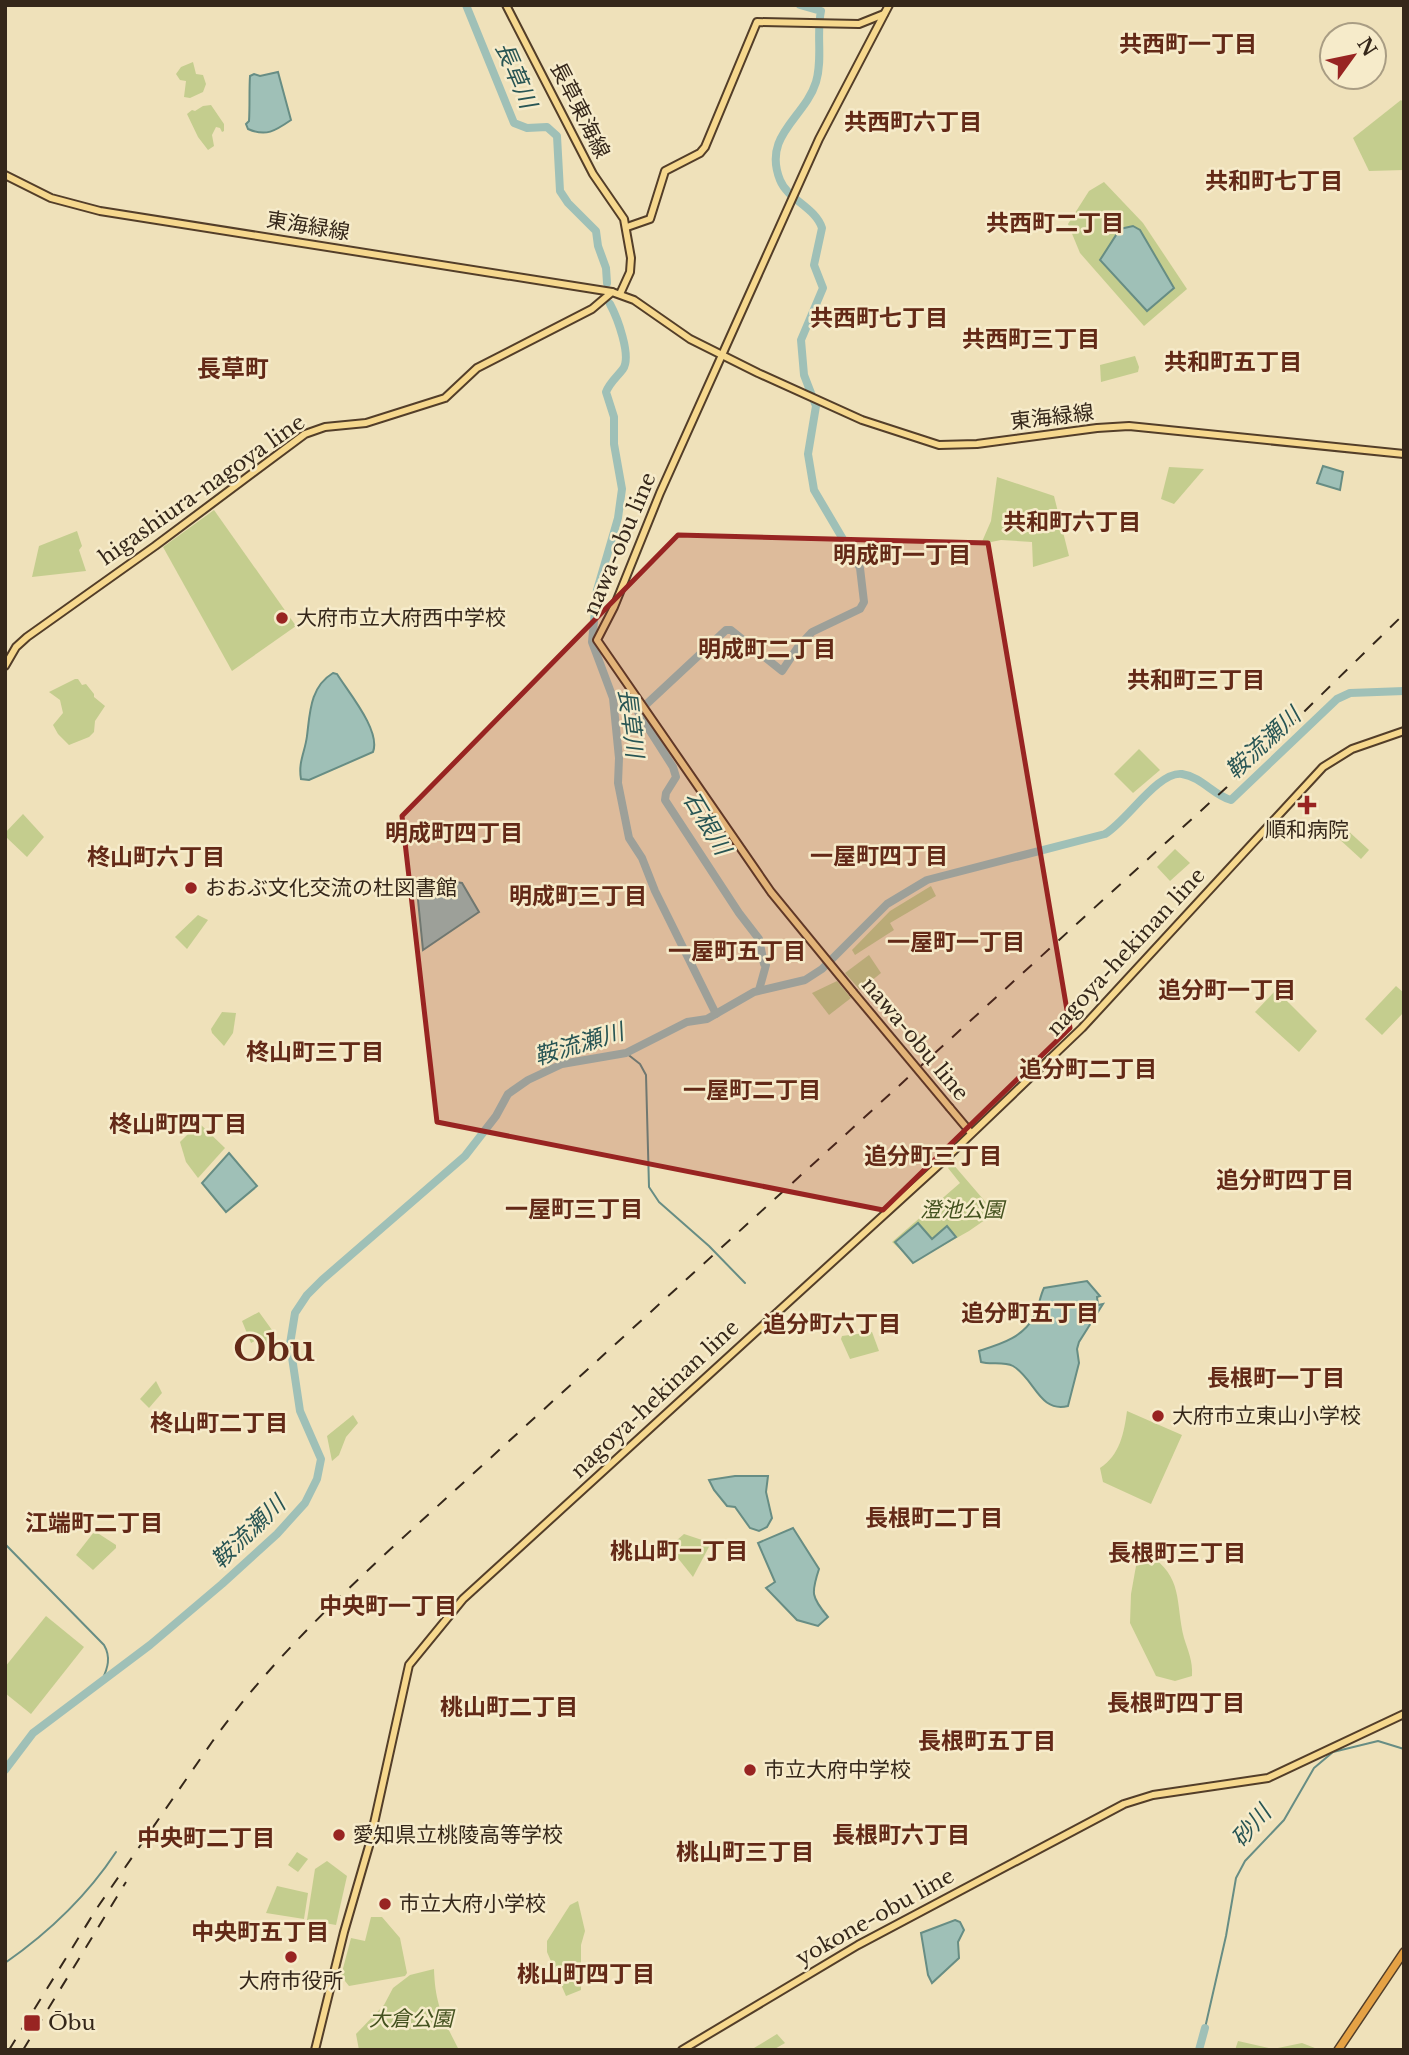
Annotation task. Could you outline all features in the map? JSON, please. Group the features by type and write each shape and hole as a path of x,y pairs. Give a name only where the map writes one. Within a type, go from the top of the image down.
{"highway":[{"path":"1338,2050 1404,1952"}],"main road":[{"name":"長草東海線","path":"506,5 593,174 627,227"},
{"path":"612,292 620,294 630,272 627,227 650,219 666,171 700,153 705,147 757,22 859,24 884,14 889,5"},
{"name":"nawa-obu line","path":"884,14 819,139 631,562 614,607 597,640 771,892 971,1133"},
{"name":"東海緑線","path":"5,175 51,198 100,211 612,292"},
{"name":"higashiura-nagoya line","path":"5,666 16,647 27,637 305,434 325,427 366,423 445,398 477,368 592,309 612,292"},
{"name":"東海緑線","path":"620,294 722,356 862,420 939,445 977,444 1129,426 1404,454"},
{"name":"nagoya-hekinan line","path":"315,2050 344,1932 369,1846 410,1665 463,1599 822,1272 1082,1028 1323,767 1352,749 1404,731"},
{"name":"yokone-obu line","path":"682,2050 858,1945 1124,1804 1161,1793 1268,1778 1404,1714"}],"highlighted area":[{"path":"678,535 988,543 1070,1028 883,1210 437,1122 402,816"}],"green space":[{"path":"193,62 196,74 203,75 206,84 203,92 190,98 184,97 186,81 180,80 176,74 181,67"},
{"path":"1401,100 1404,103 1404,170 1369,171 1353,138"},
{"path":"211,105 224,124 224,131 216,127 212,135 214,146 208,150 187,114"},
{"path":"1104,182 1143,223 1187,289 1144,326 1080,253 1068,224 1089,191"},
{"path":"1135,356 1138,372 1101,382 1100,365"},
{"path":"1169,467 1204,469 1174,504 1161,499"},
{"path":"997,477 1054,496 1069,556 1033,567 1032,542 1001,540 981,544 991,521"},
{"path":"214,510 296,626 232,671 163,547"},
{"path":"77,531 82,546 79,550 86,571 32,577 39,546"},
{"path":"75,679 82,685 86,684 94,697 105,706 95,721 94,732 89,737 69,745 53,725 63,713 60,700 49,692"},
{"path":"1139,749 1160,770 1133,793 1114,774"},
{"path":"23,814 44,837 27,857 5,836"},
{"path":"1334,818 1369,850 1361,859 1326,827"},
{"path":"1175,849 1190,863 1170,881 1157,867"},
{"path":"931,886 936,896 890,923 894,930 855,955 852,950 890,911"},
{"path":"198,915 208,920 187,949 175,937"},
{"path":"869,955 881,973 860,990 845,973"},
{"path":"837,981 851,998 829,1015 812,993"},
{"path":"1396,986 1404,993 1404,1012 1382,1035 1365,1019"},
{"path":"1276,990 1317,1031 1299,1052 1255,1012"},
{"path":"222,1012 236,1013 233,1033 224,1046 211,1029"},
{"path":"199,1123 225,1148 198,1178 186,1162 180,1142"},
{"name":"澄池公園","path":"952,1163 995,1213 914,1262 892,1242 960,1183 948,1168"},
{"path":"259,1312 272,1330 269,1354 262,1337 251,1343 242,1321"},
{"path":"872,1332 879,1351 850,1359 842,1336"},
{"path":"156,1381 162,1393 149,1408 140,1399"},
{"path":"1127,1411 1182,1435 1151,1504 1103,1482 1100,1468 1117,1450"},
{"path":"353,1415 358,1423 346,1437 339,1455 332,1461 327,1436"},
{"path":"94,1532 116,1545 116,1548 93,1570 76,1555"},
{"path":"684,1534 711,1543 693,1577 669,1547"},
{"path":"1148,1554 1160,1563 1173,1581 1191,1661 1192,1676 1175,1681 1156,1676 1130,1623 1136,1566"},
{"path":"46,1616 84,1647 31,1714 5,1693 5,1667"},
{"path":"297,1852 308,1859 298,1872 288,1865"},
{"path":"327,1861 347,1876 336,1925 307,1920 315,1869"},
{"path":"277,1886 308,1893 304,1919 266,1913"},
{"path":"578,1901 585,1931 581,1945 581,1990 566,1996 547,1952 547,1941 570,1905"},
{"path":"371,1917 382,1917 400,1938 407,1973 405,1976 349,1986 341,1976 351,1938 365,1941"},
{"name":"大倉公園","path":"434,1969 441,2011 459,2050 359,2050 356,2034 384,2005 393,1988 410,1975"},
{"path":"777,2034 785,2043 773,2050 754,2048"},
{"path":"1238,2041 1273,2049 1302,2043 1320,2050 1235,2050"}],"water":[{"path":"278,72 291,120 270,132 260,133 248,129 246,124 249,121 250,76"},
{"path":"1133,226 1140,230 1174,288 1147,311 1100,260 1120,229"},
{"path":"1323,466 1343,472 1340,490 1317,483"},
{"path":"333,673 337,674 356,701 368,723 374,743 373,752 309,780 301,779 301,762 312,701 320,685"},
{"path":"442,880 462,883 479,912 423,950 417,890"},
{"path":"229,1153 257,1186 226,1212 202,1183"},
{"path":"918,1223 932,1239 947,1226 956,1237 913,1263 895,1242"},
{"path":"1087,1281 1100,1296 1097,1297 1098,1305 1103,1304 1079,1342 1079,1363 1068,1406 1050,1405 1013,1366 981,1362 979,1351 1011,1339 1030,1323 1044,1288"},
{"path":"735,1476 768,1476 766,1492 772,1518 767,1527 759,1531 750,1528 735,1507 727,1506 709,1480"},
{"path":"793,1528 819,1569 814,1594 828,1617 818,1626 797,1620 766,1588 775,1582 758,1543"},
{"path":"955,1920 960,1922 964,1930 958,1942 959,1958 932,1983 928,1975 921,1933"}],"waterway":[{"name":"長草川","path":"466,5 514,123 527,128 547,127 557,136 560,191 596,231 606,268 607,283"},
{"name":"石根川","path":"759,990 766,965 759,939 665,800 666,793 676,777 673,767 638,712 726,630 731,630 782,671 812,632 860,609 864,602 860,568 814,490 808,454 816,406 804,375 801,340 823,288 814,265 822,228 814,214 784,187 776,164 776,151 781,139 811,95 818,73 821,11 800,5"},
{"name":"長草川","path":"610,304 620,327 626,355 623,369 606,392 614,417 614,444 622,489 618,518 597,590 592,642 613,698 619,758 618,783 629,838 642,858 655,891 716,1014"},
{"name":"鞍流瀬川","path":"5,1770 33,1733 150,1645 277,1534 305,1503 317,1479 321,1459 300,1411 290,1344 295,1313 307,1295 322,1280 465,1156 496,1116 508,1094 528,1080 562,1064 626,1053 687,1022 707,1019 754,992 805,980 822,969 887,904 927,880 1105,834 1153,788 1173,775 1189,776 1231,800 1337,699 1350,693 1404,691"},
{"path":"626,1053 640,1064 646,1075 649,1187 659,1202 709,1246 745,1283"},
{"path":"5,1544 104,1645 108,1662 102,1680"},
{"name":"砂川","path":"1205,2028 1236,1878 1245,1861 1284,1820 1314,1768 1333,1752 1378,1741 1404,1749"},
{"path":"5,1963 66,1913 116,1852"},
{"name":"砂川","path":"1199,2050 1205,2028"}],"railway":[{"path":"9,2050 97,1908 212,1742 299,1638 396,1544 1227,787 1404,614"},
{"path":"23,2050 126,1882"}],"place":[{"name":"大府市立大府西中学校","path":"282,618"},
{"name":"順和病院","path":"1307,805"},
{"name":"おおぶ文化交流の杜図書館","path":"191,888"},
{"name":"大府市立東山小学校","path":"1158,1416"},
{"name":"市立大府中学校","path":"750,1770"},
{"name":"愛知県立桃陵高等学校","path":"339,1835"},
{"name":"市立大府小学校","path":"385,1904"},
{"name":"大府市役所","path":"291,1957"},
{"name":"Ōbu","path":"32,2023"}],"district":[{"name":"共西町一丁目","path":"1188,44"},
{"name":"共西町六丁目","path":"913,122"},
{"name":"共和町七丁目","path":"1274,181"},
{"name":"共西町二丁目","path":"1055,223"},
{"name":"共西町七丁目","path":"879,318"},
{"name":"共西町三丁目","path":"1031,339"},
{"name":"共和町五丁目","path":"1233,362"},
{"name":"長草町","path":"233,369"},
{"name":"共和町六丁目","path":"1072,522"},
{"name":"明成町一丁目","path":"902,555"},
{"name":"明成町二丁目","path":"767,649"},
{"name":"共和町三丁目","path":"1196,680"},
{"name":"明成町四丁目","path":"454,833"},
{"name":"一屋町四丁目","path":"879,856"},
{"name":"柊山町六丁目","path":"156,857"},
{"name":"明成町三丁目","path":"578,896"},
{"name":"一屋町一丁目","path":"956,942"},
{"name":"一屋町五丁目","path":"737,951"},
{"name":"追分町一丁目","path":"1227,990"},
{"name":"柊山町三丁目","path":"315,1052"},
{"name":"追分町二丁目","path":"1088,1069"},
{"name":"一屋町二丁目","path":"752,1090"},
{"name":"柊山町四丁目","path":"178,1124"},
{"name":"追分町三丁目","path":"933,1156"},
{"name":"追分町四丁目","path":"1285,1180"},
{"name":"一屋町三丁目","path":"574,1209"},
{"name":"追分町五丁目","path":"1030,1313"},
{"name":"追分町六丁目","path":"832,1324"},
{"name":"Obu","path":"274,1349"},
{"name":"長根町一丁目","path":"1276,1378"},
{"name":"柊山町二丁目","path":"219,1423"},
{"name":"長根町二丁目","path":"934,1518"},
{"name":"江端町二丁目","path":"94,1523"},
{"name":"桃山町一丁目","path":"679,1551"},
{"name":"長根町三丁目","path":"1177,1553"},
{"name":"中央町一丁目","path":"388,1606"},
{"name":"長根町四丁目","path":"1176,1703"},
{"name":"桃山町二丁目","path":"509,1707"},
{"name":"長根町五丁目","path":"987,1741"},
{"name":"長根町六丁目","path":"901,1835"},
{"name":"中央町二丁目","path":"206,1838"},
{"name":"桃山町三丁目","path":"745,1852"},
{"name":"中央町五丁目","path":"260,1932"},
{"name":"桃山町四丁目","path":"586,1974"}]}
